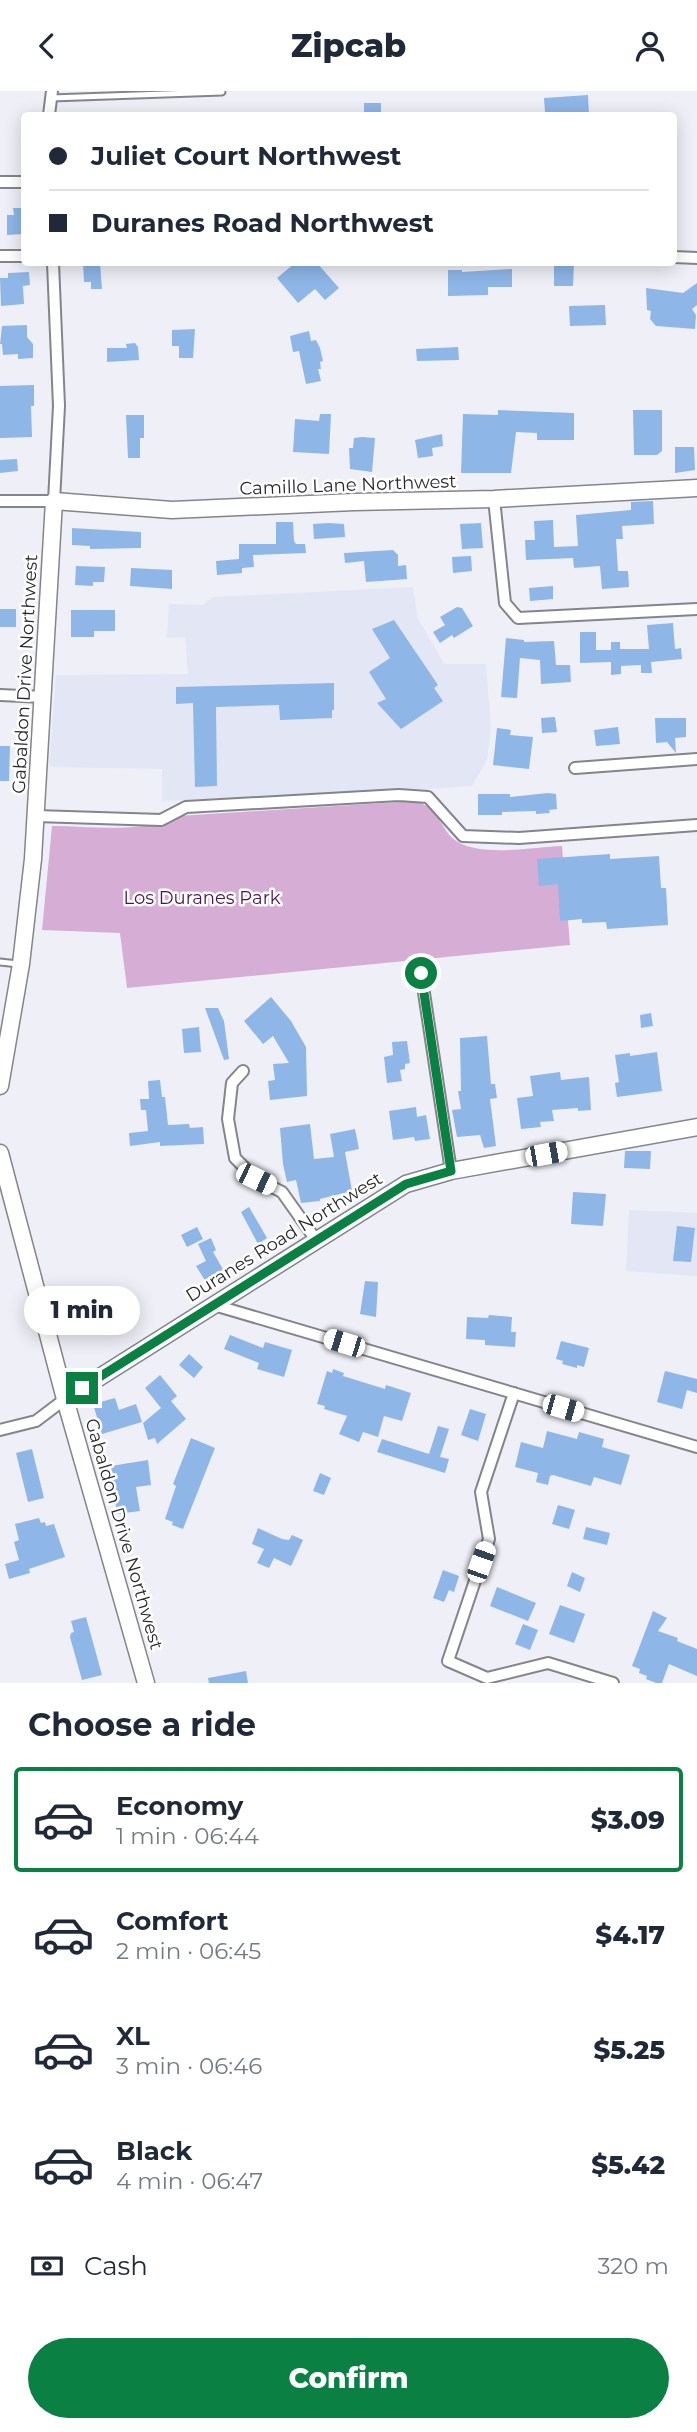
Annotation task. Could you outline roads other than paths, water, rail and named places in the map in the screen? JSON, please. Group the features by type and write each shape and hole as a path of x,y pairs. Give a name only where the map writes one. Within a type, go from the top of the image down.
{"street":[{"path":"0,182 21,182"},
{"path":"0,256 21,256"},
{"path":"677,257 697,258"},
{"name":"Gabaldon Drive Northwest","path":"0,1086 3,1050 22,964 44,697 59,406 53,266"},
{"name":"Camillo Lane Northwest","path":"0,501 54,501 172,510 495,499 697,488"},
{"path":"495,499 505,603 518,618 697,609"},
{"path":"0,695 44,697"},
{"path":"575,768 697,759"},
{"path":"36,816 161,820 186,807 399,795 428,797 463,836 519,838 697,825"},
{"path":"421,973 451,1171"},
{"path":"243,1071 232,1083 228,1119 234,1157 256,1179 282,1192 316,1240"},
{"name":"Duranes Road Northwest","path":"0,1430 36,1420 65,1399 406,1184 451,1171 697,1127"},
{"name":"Gabaldon Drive Northwest","path":"0,1155 65,1399 146,1683"},
{"path":"214,1304 697,1447"},
{"path":"514,1393 481,1492 489,1539 448,1661 487,1678 548,1663 613,1683"}],"lane":[{"path":"51,95 222,92"},
{"path":"0,962 22,964"}],"park label":[{"name":"Los Duranes Park","path":"202,898"}]}
